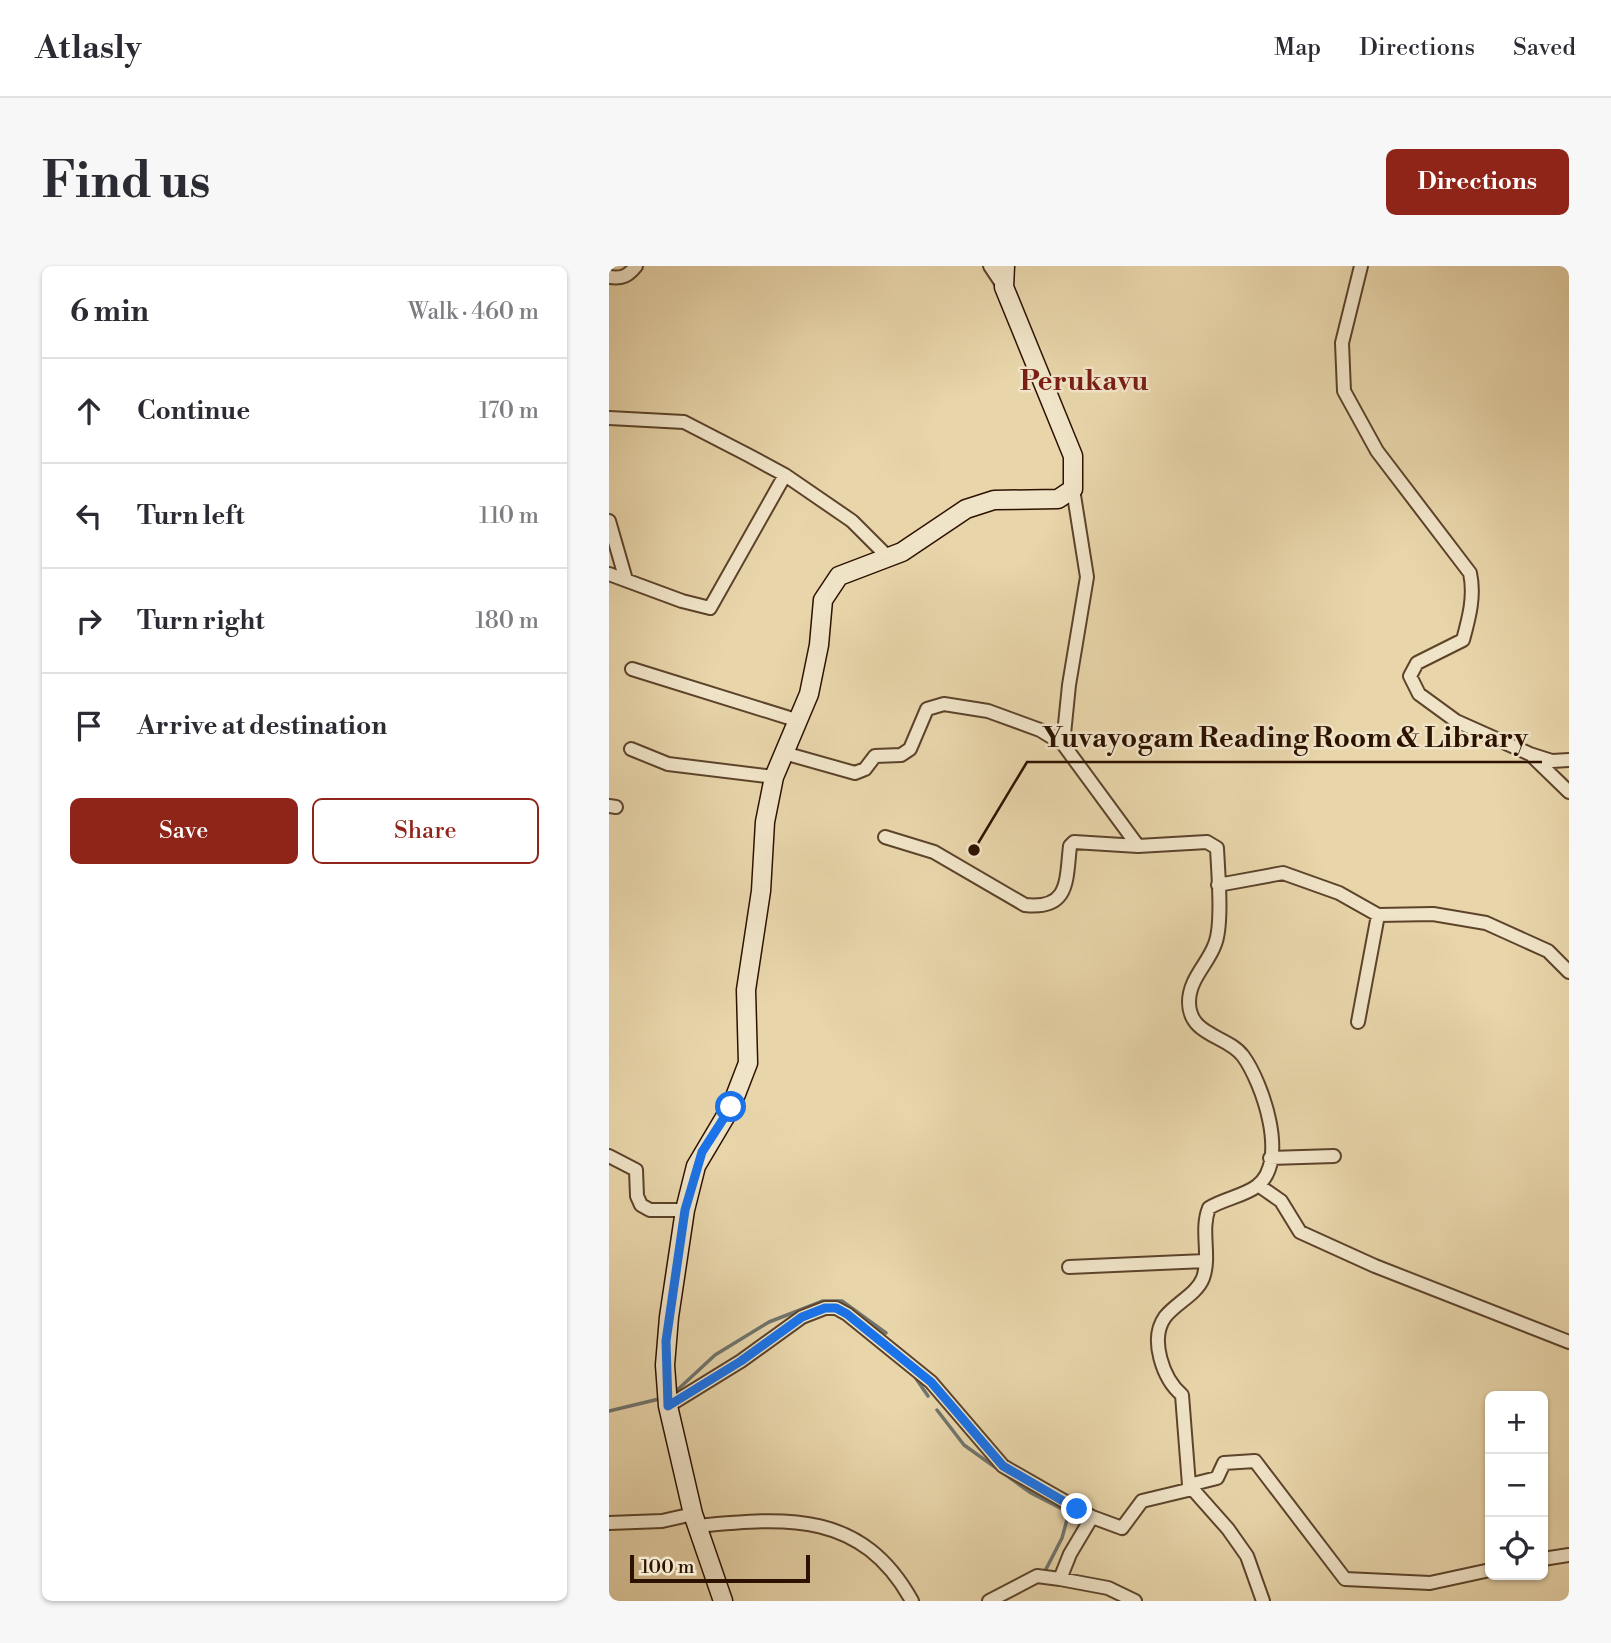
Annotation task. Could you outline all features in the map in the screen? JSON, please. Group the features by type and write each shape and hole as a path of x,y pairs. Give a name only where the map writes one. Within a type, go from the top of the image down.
{"street":[{"path":"609,276 619,278 629,274 636,266"},
{"path":"991,266 1004,287 1073,456 1073,489 1087,577 1069,685 1063,744"},
{"path":"1004,287 1005,266"},
{"path":"1361,266 1342,344 1344,391 1377,451 1469,573 1472,584 1471,611 1463,640 1417,663 1410,676 1419,694 1456,721 1530,754 1552,761 1569,760"},
{"path":"609,418 684,422 785,475 852,521 889,558"},
{"path":"609,573 682,601 710,608 785,475"},
{"path":"723,1601 695,1520 668,1406 666,1341 685,1210 696,1166 731,1107 748,1063 746,989 761,891 765,822 774,777 799,721 815,668 820,617 827,593 839,576 889,558 981,503 1058,499 1073,489"},
{"path":"609,521 626,580"},
{"path":"632,669 799,721"},
{"path":"784,753 843,772 855,773 865,769 875,757 901,755 910,749 927,709 944,704 1010,717 1063,744 1138,846"},
{"path":"631,749 669,764 774,777"},
{"path":"1530,754 1569,792"},
{"path":"885,837 934,852 1025,905 1034,906 1059,899 1065,892 1070,846 1074,842 1138,846 1213,844 1217,848 1216,943 1192,984 1189,1003 1195,1022 1202,1030 1241,1053 1254,1074 1271,1122 1270,1158 1258,1185 1209,1208 1205,1218 1205,1261 1200,1284 1163,1319 1159,1345 1161,1367 1174,1388 1182,1395 1190,1487 1228,1529 1247,1556 1263,1601"},
{"path":"1218,885 1283,873 1339,893 1378,915 1433,914 1486,923 1548,951 1569,972"},
{"path":"1358,1022 1378,915"},
{"path":"609,1156 636,1170 637,1196 641,1205 658,1211 685,1210"},
{"path":"1270,1158 1335,1156"},
{"path":"1258,1185 1281,1201 1300,1232 1387,1270 1569,1342"},
{"path":"1069,1267 1205,1261"},
{"path":"668,1406 741,1361 802,1317 825,1308 836,1308 931,1382 1003,1466 1092,1517 1122,1528 1142,1501 1217,1478 1224,1463 1255,1461 1345,1579 1430,1583 1485,1571"},
{"path":"1060,1579 1070,1554 1092,1517"},
{"path":"609,1523 695,1520 825,1526 878,1553 897,1574 912,1601"},
{"path":"1548,1558 1569,1555"},
{"path":"989,1601 1037,1576 1108,1588 1135,1601"},
{"path":"1104,1601 1108,1588"}],"waterway":[{"path":"674,1393 715,1355 769,1322 823,1301 842,1301 886,1333"},
{"path":"915,1377 928,1396"},
{"path":"609,1411 659,1399"},
{"path":"937,1410 964,1445 1031,1493 1062,1509 1068,1516 1062,1538 1043,1575"}],"place":[{"name":"Yuvayogam Reading Room & Library","path":"974,850"}],"district":[{"name":"Perukavu","path":"1084,381"}],"route":[{"path":"731,1107 702,1152 685,1210 666,1341 668,1406 741,1361 802,1317 825,1308 836,1308 931,1382 1003,1466 1039,1490 1077,1509"}]}
